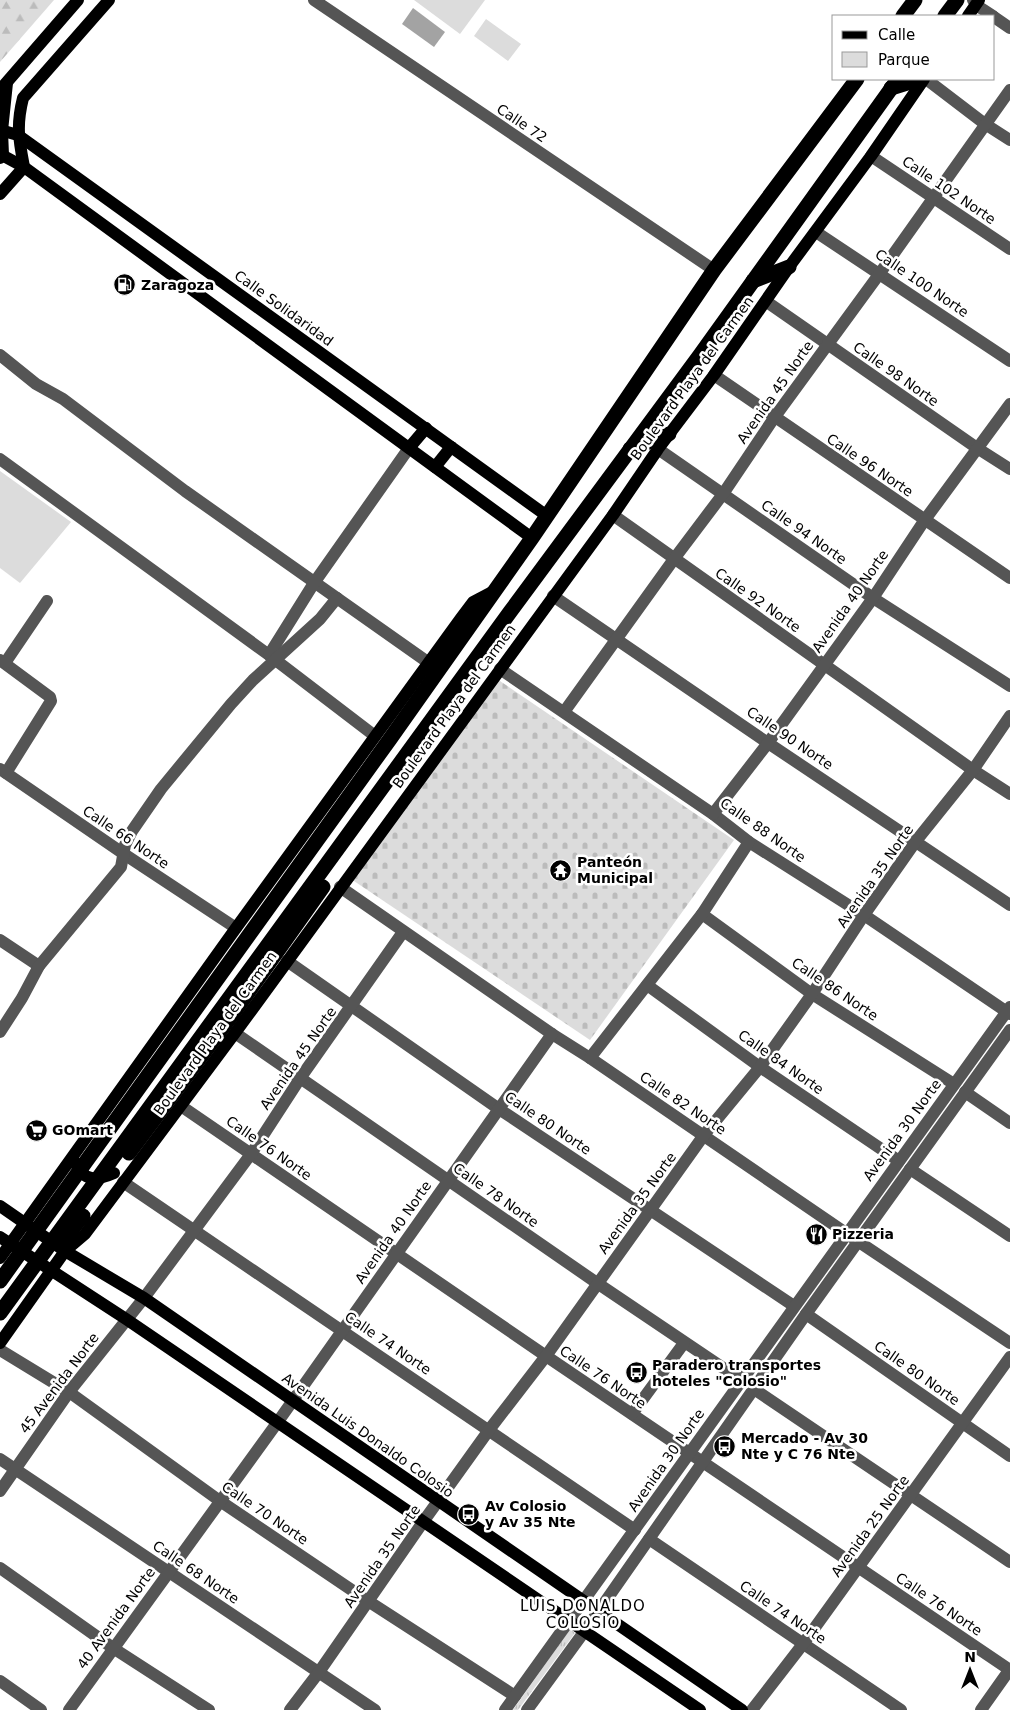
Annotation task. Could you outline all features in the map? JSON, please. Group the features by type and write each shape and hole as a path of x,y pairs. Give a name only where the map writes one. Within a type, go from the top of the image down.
{"highway":[{"path":"904,15 915,0"},
{"path":"0,1281 357,785 532,538 714,270 856,80"},
{"path":"0,1313 753,281 894,83 916,80"},
{"path":"753,281 789,267"},
{"path":"630,448 669,434"},
{"path":"65,1250 73,1228 119,1178 506,630 510,612"}],"main road":[{"path":"78,0 4,87 1,156 24,167 532,538"},
{"path":"24,167 18,135 18,117 23,98 109,0"},
{"path":"969,15 976,2"},
{"name":"Boulevard Playa del Carmen","path":"119,1178 181,1106 235,1033 613,515 658,449 714,376 789,267 871,156 922,80"},
{"name":"Calle Solidaridad","path":"1,131 18,135 547,516"},
{"path":"0,194 24,167"},
{"path":"409,448 426,428"},
{"path":"435,468 451,447"},
{"path":"0,1258 5,1240 25,1223 473,602 492,592"},
{"path":"74,1154 80,1172 85,1176 102,1179 119,1178"},
{"name":"Avenida Luis Donaldo Colosio","path":"0,1206 65,1250 144,1298 742,1710"},
{"path":"5,1240 51,1272 126,1319 276,1423 700,1710"},
{"path":"0,1343 65,1250"}],"street":[{"name":"Calle 72","path":"314,0 714,270"},
{"path":"950,5 976,2 991,15"},
{"path":"995,18 1010,28"},
{"path":"924,80 1010,140"},
{"name":"Avenida 45 Norte","path":"564,712 674,558 723,494 774,418 1010,90"},
{"name":"Calle 102 Norte","path":"871,156 1010,249"},
{"name":"Calle 100 Norte","path":"816,232 1010,361"},
{"name":"Calle 98 Norte","path":"766,302 1010,469"},
{"path":"0,355 36,384 63,400 185,491 429,663"},
{"name":"Calle 96 Norte","path":"714,376 1010,578"},
{"name":"Avenida 40 Norte","path":"714,814 873,598 924,521 1010,404"},
{"path":"272,658 314,582 409,448"},
{"name":"Calle 94 Norte","path":"658,449 873,598 1010,686"},
{"path":"0,459 272,658 375,736"},
{"name":"Calle 92 Norte","path":"613,515 973,770 1010,794"},
{"name":"Calle 90 Norte","path":"553,596 1010,905"},
{"path":"0,1032 22,998 39,966 121,866 125,845 132,830 161,789 231,704 272,658 320,619 337,598"},
{"path":"3,771 51,701 50,696 2,661 48,601"},
{"name":"Calle 88 Norte","path":"500,669 714,814 749,842 1009,1011"},
{"name":"Avenida 35 Norte","path":"290,1710 319,1672 489,1430 546,1356 704,1135 760,1067 916,841 973,770 1010,716"},
{"name":"Calle 66 Norte","path":"3,771 236,928"},
{"path":"590,1058 702,914 749,842"},
{"name":"Calle 82 Norte","path":"340,887 552,1034 1010,1343"},
{"name":"Calle 86 Norte","path":"702,914 812,994 954,1084"},
{"name":"Avenida 45 Norte","path":"126,1319 144,1298 251,1154 301,1078 403,932"},
{"path":"0,940 39,966"},
{"name":"Calle 80 Norte","path":"287,961 499,1109 794,1306"},
{"name":"Calle 84 Norte","path":"647,985 760,1067 899,1160"},
{"name":"Avenida 30 Norte","path":"505,1710 570,1622 899,1160 1009,1011"},
{"name":"Avenida 30 Norte","path":"531,1708 806,1314 1010,1030"},
{"name":"Calle 78 Norte","path":"235,1033 741,1380"},
{"name":"Avenida 40 Norte","path":"276,1423 552,1034"},
{"path":"965,1092 1010,1123"},
{"name":"Calle 76 Norte","path":"181,1106 397,1255 1010,1670"},
{"path":"910,1169 1010,1236"},
{"name":"Calle 74 Norte","path":"119,1178 635,1530"},
{"name":"Calle 80 Norte","path":"806,1314 1010,1456"},
{"name":"45 Avenida Norte","path":"0,1491 69,1392 126,1319"},
{"path":"632,1414 684,1342"},
{"name":"Calle 70 Norte","path":"0,1350 69,1392 220,1501 368,1601 515,1696"},
{"name":"Avenida 25 Norte","path":"752,1710 1010,1357"},
{"path":"754,1388 1010,1562"},
{"name":"40 Avenida Norte","path":"69,1710 276,1423"},
{"name":"Calle 68 Norte","path":"0,1459 375,1710"},
{"name":"Calle 74 Norte","path":"649,1539 901,1710"},
{"path":"0,1568 114,1648 209,1710"},
{"path":"981,1710 1010,1670"},
{"path":"0,1681 41,1710"}],"green space":[{"path":"0,0 54,0 0,62"},
{"path":"414,0 485,0 460,34"},
{"path":"486,19 521,44 508,61 474,36"},
{"path":"0,471 71,522 20,583 0,568"},
{"path":"497,679 734,840 590,1040 351,879"},
{"path":"570,1629 575,1633 518,1710 513,1710"}],"shaded area":[{"path":"413,8 445,32 434,47 402,24"}],"place":[{"name":"Zaragoza","path":"125,285"},
{"name":"Panteón Municipal","path":"561,870"},
{"name":"GOmart","path":"36,1130"},
{"name":"Pizzeria","path":"816,1234"},
{"name":"Paradero transportes hoteles \"Colosio\"","path":"636,1373"},
{"name":"Mercado - Av 30 Nte y C 76 Nte","path":"725,1446"},
{"name":"Av Colosio y Av 35 Nte","path":"469,1514"}],"district":[{"name":"LUIS DONALDO COLOSIO","path":"583,1614"}]}
